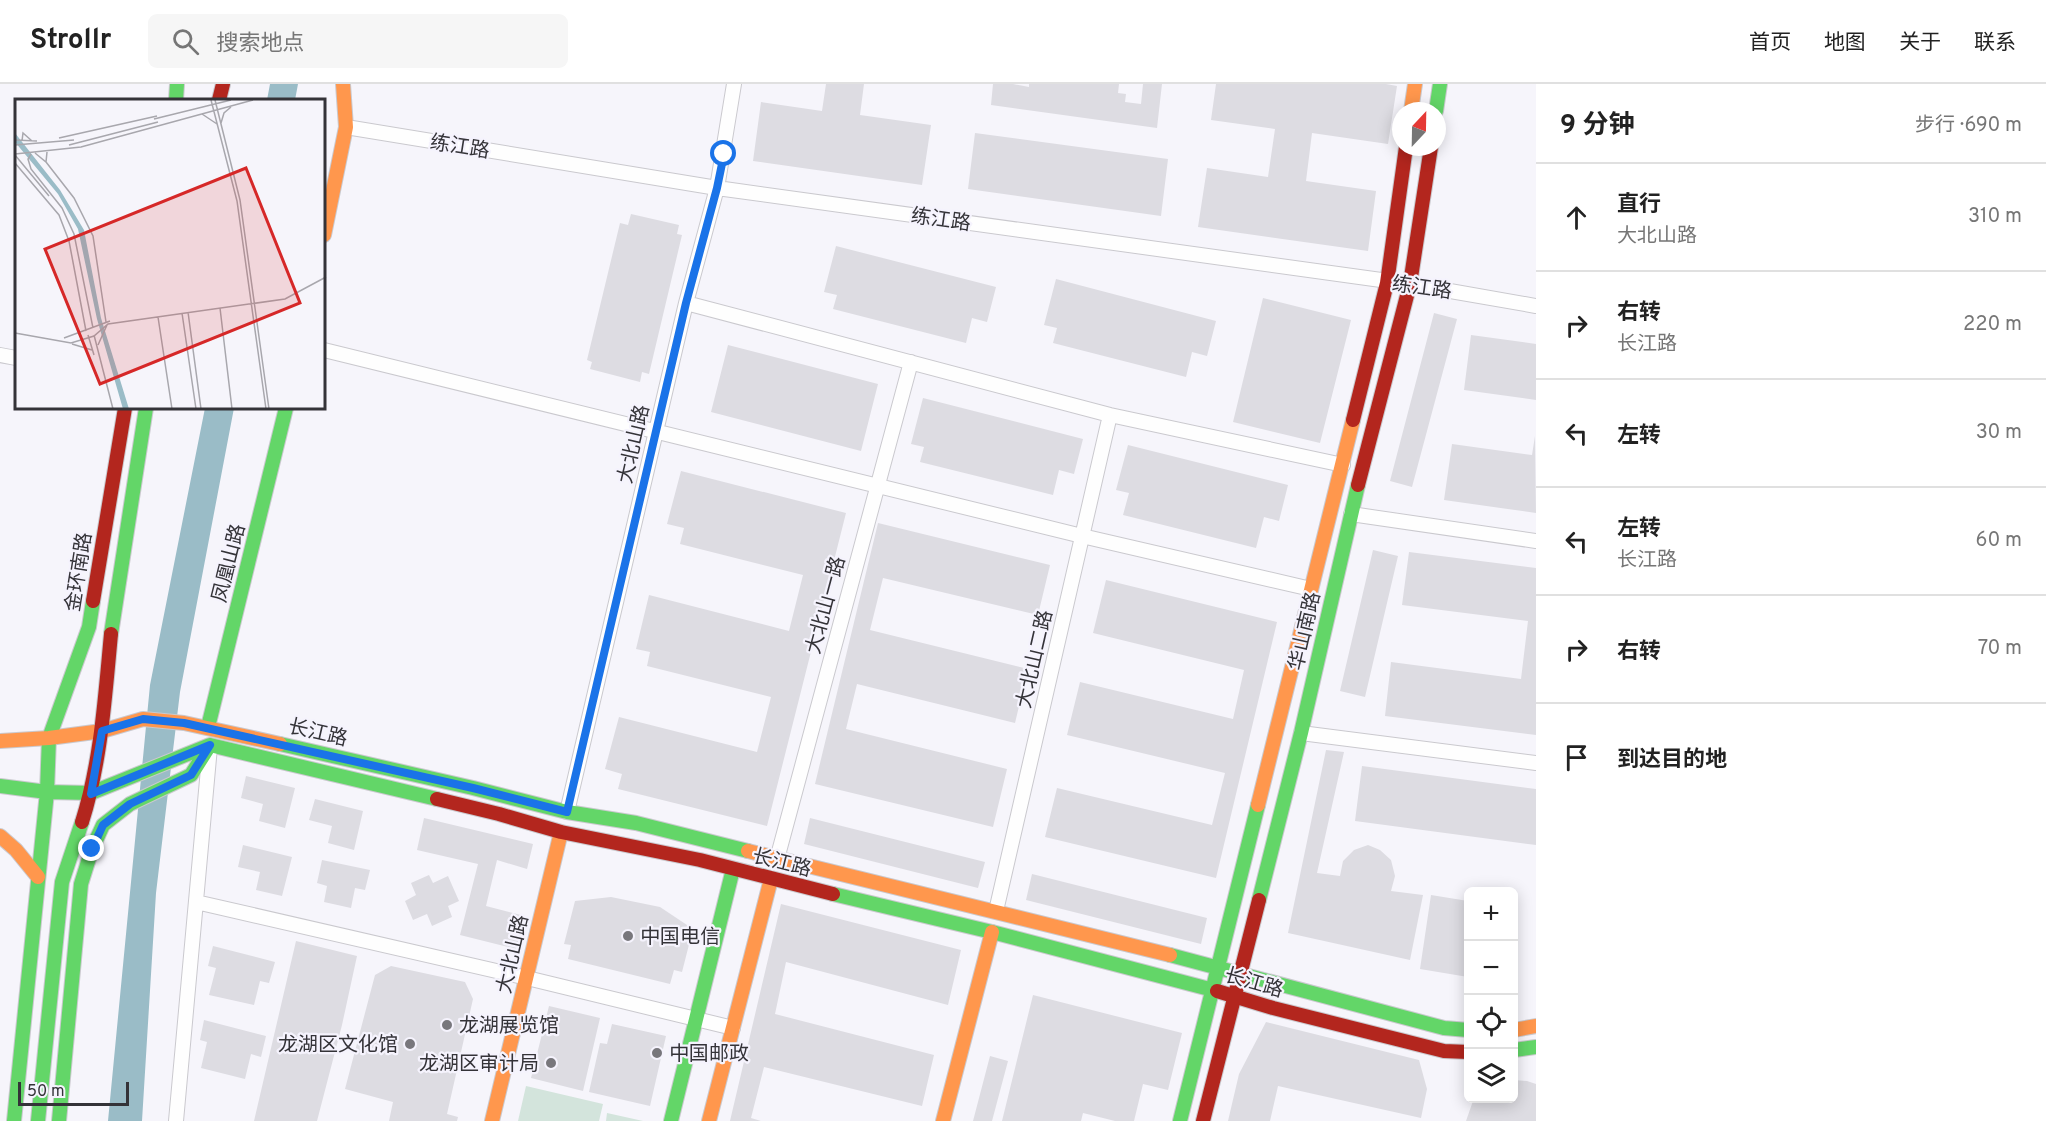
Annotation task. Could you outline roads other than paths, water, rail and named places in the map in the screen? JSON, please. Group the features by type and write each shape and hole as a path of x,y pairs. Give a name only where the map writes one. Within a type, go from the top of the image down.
{"street":[{"path":"176,99 177,84"},
{"path":"219,99 223,84"},
{"path":"326,224 346,127 343,84"},
{"name":"大北山路","path":"567,812 686,303 717,188 734,84"},
{"path":"1412,102 1415,84"},
{"path":"1437,102 1440,84"},
{"name":"练江路","path":"346,127 717,188 1410,285 1536,306"},
{"name":"华山南路","path":"1180,1121 1387,283 1405,156"},
{"name":"华山南路","path":"1203,1121 1301,733 1351,514 1410,285 1430,156"},
{"path":"686,303 1110,415 1343,465"},
{"path":"326,350 1083,536 1311,589"},
{"path":"0,356 15,358"},
{"name":"大北山一路","path":"777,859 911,362"},
{"name":"金环南路","path":"47,792 49,738 89,627 125,410"},
{"path":"38,1121 62,882 91,794 93,772 102,731 111,632 146,410"},
{"name":"凤凰山路","path":"208,727 286,410"},
{"name":"大北山二路","path":"996,911 1110,415"},
{"path":"1351,514 1536,541"},
{"name":"长江路","path":"0,741 102,731 143,719 208,727 567,812 636,823 1240,972 1444,1028 1464,1030"},
{"path":"1301,733 1536,763"},
{"path":"0,786 47,792 91,794 210,745"},
{"path":"59,1121 81,884 92,849 103,825 130,804 191,775 210,745"},
{"path":"176,1121 210,745"},
{"name":"长江路","path":"210,745 499,814 561,832 700,860 992,932 1273,1008 1444,1050 1464,1052"},
{"path":"14,1121 47,792"},
{"name":"大北山路","path":"492,1121 561,832"},
{"path":"0,836 16,850 38,877"},
{"path":"670,1121 733,869"},
{"path":"709,1121 771,879"},
{"path":"196,902 733,1028"},
{"path":"943,1121 992,932"},
{"path":"1518,1029 1536,1026"},
{"path":"1518,1049 1536,1047"}],"water":[{"path":"270,84 298,84 295,99 267,99"},
{"path":"205,410 234,410 180,692 156,893 142,1121 108,1121 150,685"}],"place":[{"name":"中国电信","path":"628,936"},
{"name":"龙湖展览馆","path":"447,1025"},
{"name":"龙湖区文化馆","path":"410,1044"},
{"name":"中国邮政","path":"657,1053"},
{"name":"龙湖区审计局","path":"551,1063"}]}
